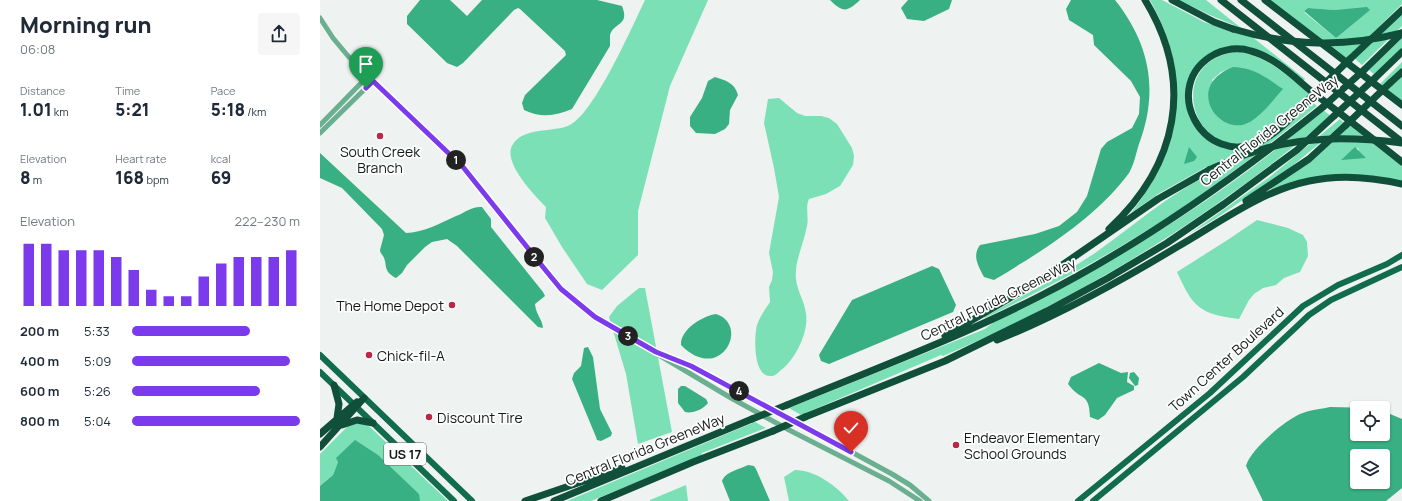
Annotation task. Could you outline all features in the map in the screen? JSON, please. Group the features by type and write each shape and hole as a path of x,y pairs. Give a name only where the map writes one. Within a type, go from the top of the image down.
{"highway":[{"path":"1088,248 1128,211 1142,194 1162,156 1172,121 1174,97 1173,74 1168,50 1161,30 1145,0"},
{"path":"1172,0 1214,22 1233,29 1284,41 1310,44 1373,40 1402,33"},
{"path":"1221,0 1402,143"},
{"path":"1242,0 1402,126"},
{"path":"1265,0 1402,105"},
{"path":"1402,10 1350,60 1311,97 1270,136 1254,144 1237,147 1217,142 1199,128 1191,114 1189,94 1195,73 1208,59 1229,50 1251,51 1278,64 1402,162"},
{"name":"Central Florida GreeneWay","path":"554,501 979,326 1040,296 1138,241 1226,182 1323,107 1402,33"},
{"name":"Central Florida GreeneWay","path":"601,501 693,462 945,361 1068,300 1167,243 1260,178 1314,135 1402,52"},
{"path":"1167,253 1297,168 1318,151 1402,72"},
{"path":"911,354 974,320 1039,281 1158,199 1209,170 1259,150 1288,143 1324,139 1364,138 1402,143"},
{"path":"945,361 1050,317 1122,280 1255,201 1294,185 1327,178 1347,176 1366,177 1402,184"},
{"path":"334,385 340,409 336,420"},
{"path":"320,434 364,398"},
{"path":"320,447 337,429 354,406"},
{"path":"337,429 354,420 362,420 373,423"},
{"path":"525,501 687,446"}],"main road":[{"name":"Town Center Boulevard","path":"1078,501 1215,388 1303,306 1338,285 1387,264 1402,255"},
{"name":"Town Center Boulevard","path":"1093,501 1243,377 1309,315 1330,300 1402,267"},
{"name":"US 17","path":"320,355 472,501"},
{"name":"US 17","path":"320,372 454,501"}],"street":[{"path":"320,18 333,38 348,56 463,167 561,289 595,317 731,398 791,431 889,481 920,501"},
{"path":"320,125 368,76"},
{"path":"320,133 373,81"},
{"path":"656,352 691,366 892,474 910,485 929,501"}],"shaded area":[{"path":"420,0 450,0 467,16 482,0 597,0 622,6 624,17 623,21 612,31 610,35 610,46 572,109 554,115 542,115 530,113 524,110 522,103 525,95 566,55 565,51 518,8 514,10 463,63 457,67 447,63 407,24 407,16"},
{"path":"645,0 708,0 670,86 638,211 638,255 602,290 587,284 562,247 545,218 546,207 528,187 516,170 510,153 512,146 523,135 570,125 580,117 590,104 612,68"},
{"path":"830,0 860,0 848,9 842,9"},
{"path":"908,0 952,0 949,9 924,21 907,19 901,8"},
{"path":"1071,0 1115,0 1127,17 1143,51 1148,69 1149,105 1145,124 1131,170 1115,190 1067,233 1031,258 994,280 984,277 978,265 976,253 980,245 1035,234 1059,226 1077,212 1087,196 1101,149 1107,142 1132,128 1139,114 1140,97 1131,81 1094,45 1093,35 1069,20 1066,9"},
{"path":"1150,0 1162,0 1204,22 1232,32 1234,25 1179,0 1206,0 1305,79 1303,81 1258,51 1209,54 1200,62 1186,87 1186,105 1189,116 1200,134 1214,145 1230,149 1243,150 1254,148 1270,140 1311,101 1317,106 1230,174 1153,227 1034,294 985,318 984,317 1081,262 1165,201 1210,174 1206,167 1158,194 1131,213 1149,188 1162,162 1171,136 1176,110 1176,83 1172,56 1163,28"},
{"path":"1269,0 1402,0 1402,4 1346,59","holes":["1308,8 1335,10 1358,9 1336,38 1304,11"]},
{"path":"1367,7 1370,10 1336,38 1304,11 1308,8 1335,10"},
{"path":"1402,12 1402,26 1362,65 1354,58"},
{"path":"1402,38 1402,51 1376,76 1369,70"},
{"path":"1238,52 1258,57 1277,68 1310,94 1272,131 1257,139 1234,143 1216,138 1202,125 1195,108 1194,89 1200,72 1215,59","holes":["1233,67 1249,123 1238,125 1226,123 1212,80 1221,72"]},
{"path":"1402,62 1402,68 1382,87 1379,85"},
{"path":"1233,67 1254,71 1283,89 1268,107 1255,119 1239,125 1228,123 1218,117 1208,98 1210,86 1218,76"},
{"path":"1402,76 1402,103 1386,91"},
{"path":"715,77 726,81 737,91 738,95 730,110 729,124 725,129 715,134 696,133 690,126 690,117 702,98 708,81"},
{"path":"779,98 797,113 805,116 821,116 829,118 837,124 852,148 854,156 853,165 840,186 826,194 809,199 807,205 808,219 806,232 796,266 796,279 805,310 805,329 800,345 791,360 777,373 771,376 764,374 760,370 756,355 755,338 758,322 770,302 769,287 773,272 769,253 779,197 764,123 768,99"},
{"path":"1323,110 1331,116 1286,153 1194,220 1097,280 1047,307 943,356 941,355 801,415 789,408 985,329 994,322 1081,277 1123,253 1206,200 1285,142"},
{"path":"1340,119 1344,123 1291,167 1215,219 1189,234 1271,176"},
{"path":"1350,125 1402,166 1402,182 1368,175 1351,174 1303,180 1270,190","holes":["1358,148 1359,151 1349,158 1342,159 1353,150"]},
{"path":"1189,147 1197,157 1194,161 1184,164"},
{"path":"1355,147 1366,158 1341,160"},
{"path":"320,153 406,233 412,233 425,229 472,208 482,207 491,219 491,227 543,292 545,296 535,304 543,328 538,327 457,246 447,239 432,242 425,247 396,278 389,273 380,251 384,235 382,229 342,188 320,178"},
{"path":"1257,220 1288,228 1303,235 1307,242 1308,256 1300,272 1284,278 1276,285 1263,288 1254,294 1249,300 1239,319 1215,314 1199,307 1193,301 1177,272"},
{"path":"932,266 939,269 956,305 953,312 829,364 821,361 819,355 852,300"},
{"path":"639,288 645,288 672,432 638,444 626,374 609,317 617,306"},
{"path":"716,314 726,320 731,329 731,339 726,349 718,356 708,359 695,356 681,345 684,334 699,321 710,315"},
{"path":"588,347 593,357 600,409 612,433 611,436 601,441 597,440 572,379 574,373 581,366 584,348"},
{"path":"1099,363 1121,373 1128,372 1127,382 1134,386 1134,390 1117,398 1105,415 1098,420 1090,417 1088,403 1086,400 1068,384 1071,377"},
{"path":"1134,372 1139,378 1138,385 1135,386 1129,378 1130,373"},
{"path":"681,386 685,386 706,399 708,403 698,410 685,412 678,403 678,389"},
{"path":"1330,407 1350,407 1350,441 1390,441 1390,414 1402,419 1402,488 1386,501 1263,501 1246,466 1249,459 1261,444 1277,429 1293,418 1311,411"},
{"path":"755,422 766,428 702,453 701,456 591,501 567,501"},
{"path":"364,423 448,501 420,501 338,462 333,475 320,486 320,454 350,424"},
{"path":"355,440 378,455 419,494 420,501 320,501 320,486 333,475 338,462 336,458"},
{"path":"748,465 754,466 756,469 770,501 730,501 722,481 729,473"},
{"path":"795,470 810,473 825,480 844,495 849,501 789,501 784,477"},
{"path":"686,485 688,501 650,501 650,500"}],"place":[{"name":"South Creek Branch","path":"380,136"},
{"name":"The Home Depot","path":"452,305"},
{"name":"Chick-fil-A","path":"369,355"},
{"name":"Discount Tire","path":"429,417"},
{"name":"Endeavor Elementary School Grounds","path":"956,445"}],"route":[{"path":"366,88 373,81 463,167 561,289 595,317 656,352 691,366 851,452"}]}
